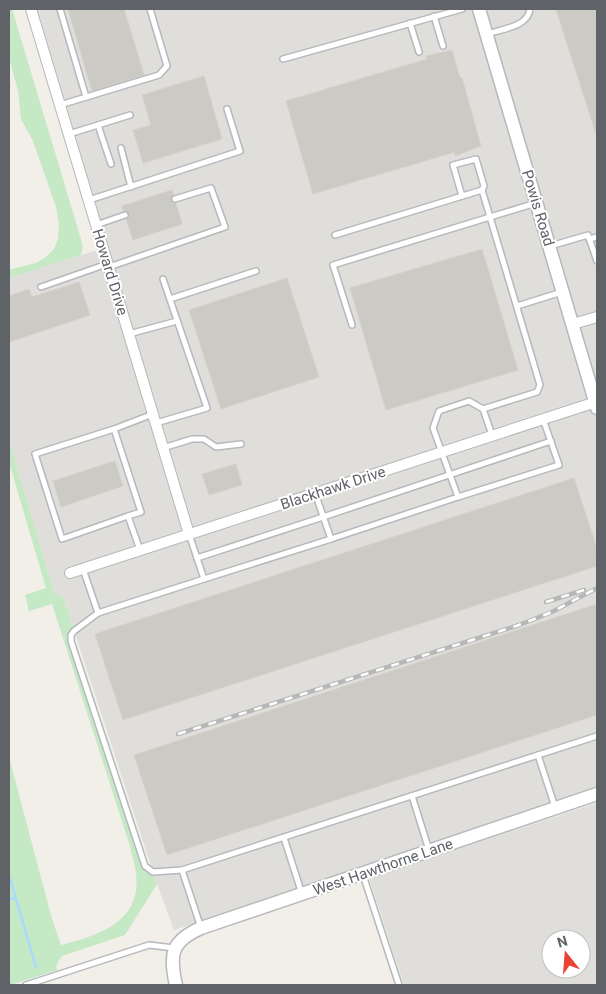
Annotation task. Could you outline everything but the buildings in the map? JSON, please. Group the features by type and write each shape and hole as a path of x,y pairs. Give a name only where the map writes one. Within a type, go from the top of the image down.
{"street":[{"name":"Howard Drive","path":"31,9 189,534"},
{"name":"Powis Road","path":"480,9 596,405"},
{"path":"573,324 597,317"},
{"name":"Blackhawk Drive","path":"70,573 543,419 596,405"},
{"name":"West Hawthorne Lane","path":"174,948 188,934 201,928 597,794"},
{"path":"174,948 172,970 176,985"}],"lane":[{"path":"60,9 86,97"},
{"path":"60,105 159,75 167,66 150,9"},
{"path":"283,59 462,9"},
{"path":"487,34 518,24 528,16 530,9"},
{"path":"434,16 443,46"},
{"path":"410,23 419,52"},
{"path":"89,200 240,151 227,109"},
{"path":"69,134 130,115"},
{"path":"98,125 111,164"},
{"path":"121,148 131,187"},
{"path":"462,196 453,165 476,159 484,186 482,190 540,385 536,392 483,409"},
{"path":"41,287 225,227 211,188 174,199"},
{"path":"335,235 482,190"},
{"path":"352,325 333,265 537,203"},
{"path":"96,225 125,215"},
{"path":"550,246 588,235 597,261"},
{"path":"590,239 597,237"},
{"path":"170,299 256,271"},
{"path":"114,429 141,512 62,539 35,454 114,429 154,418 207,408 163,279"},
{"path":"517,306 563,291"},
{"path":"129,334 177,321"},
{"path":"458,498 433,428 439,411 470,401 483,409 492,436"},
{"path":"543,419 559,465 98,613 71,635 145,866 153,872 182,870 597,736"},
{"path":"163,448 192,439 204,439 216,447 241,444"},
{"path":"197,558 550,441"},
{"path":"315,493 331,539"},
{"path":"128,516 140,550"},
{"path":"189,534 204,579"},
{"path":"83,569 98,613"},
{"path":"538,756 555,808"},
{"path":"412,796 429,851"},
{"path":"284,838 302,895"},
{"path":"182,870 201,928"},
{"path":"362,874 399,985"},
{"path":"26,985 149,945 174,948"}],"shaded area":[{"path":"25,9 597,9 597,794 174,930 157,884 63,597 54,593 9,440 9,278 94,251 104,251"},
{"path":"597,803 597,985 404,985 369,878"}],"green space":[{"path":"9,9 12,9 83,246 81,255 9,278 9,270 36,263 54,249 58,239 59,225 56,207 33,141 21,119 18,90 9,58"},
{"path":"9,440 54,593 63,597 73,627 67,635 68,643 142,866 154,876 157,884 125,935 62,956 56,966 57,970 10,985 9,757 52,919 61,945 103,931 125,915 132,904 136,890 136,873 129,843 52,604 29,611 25,595 46,588 9,462"}],"waterway":[{"path":"9,875 36,967"},
{"path":"9,899 16,898"}],"railway":[{"path":"178,734 519,625 552,612 597,588"},
{"path":"546,602 584,590"}]}
